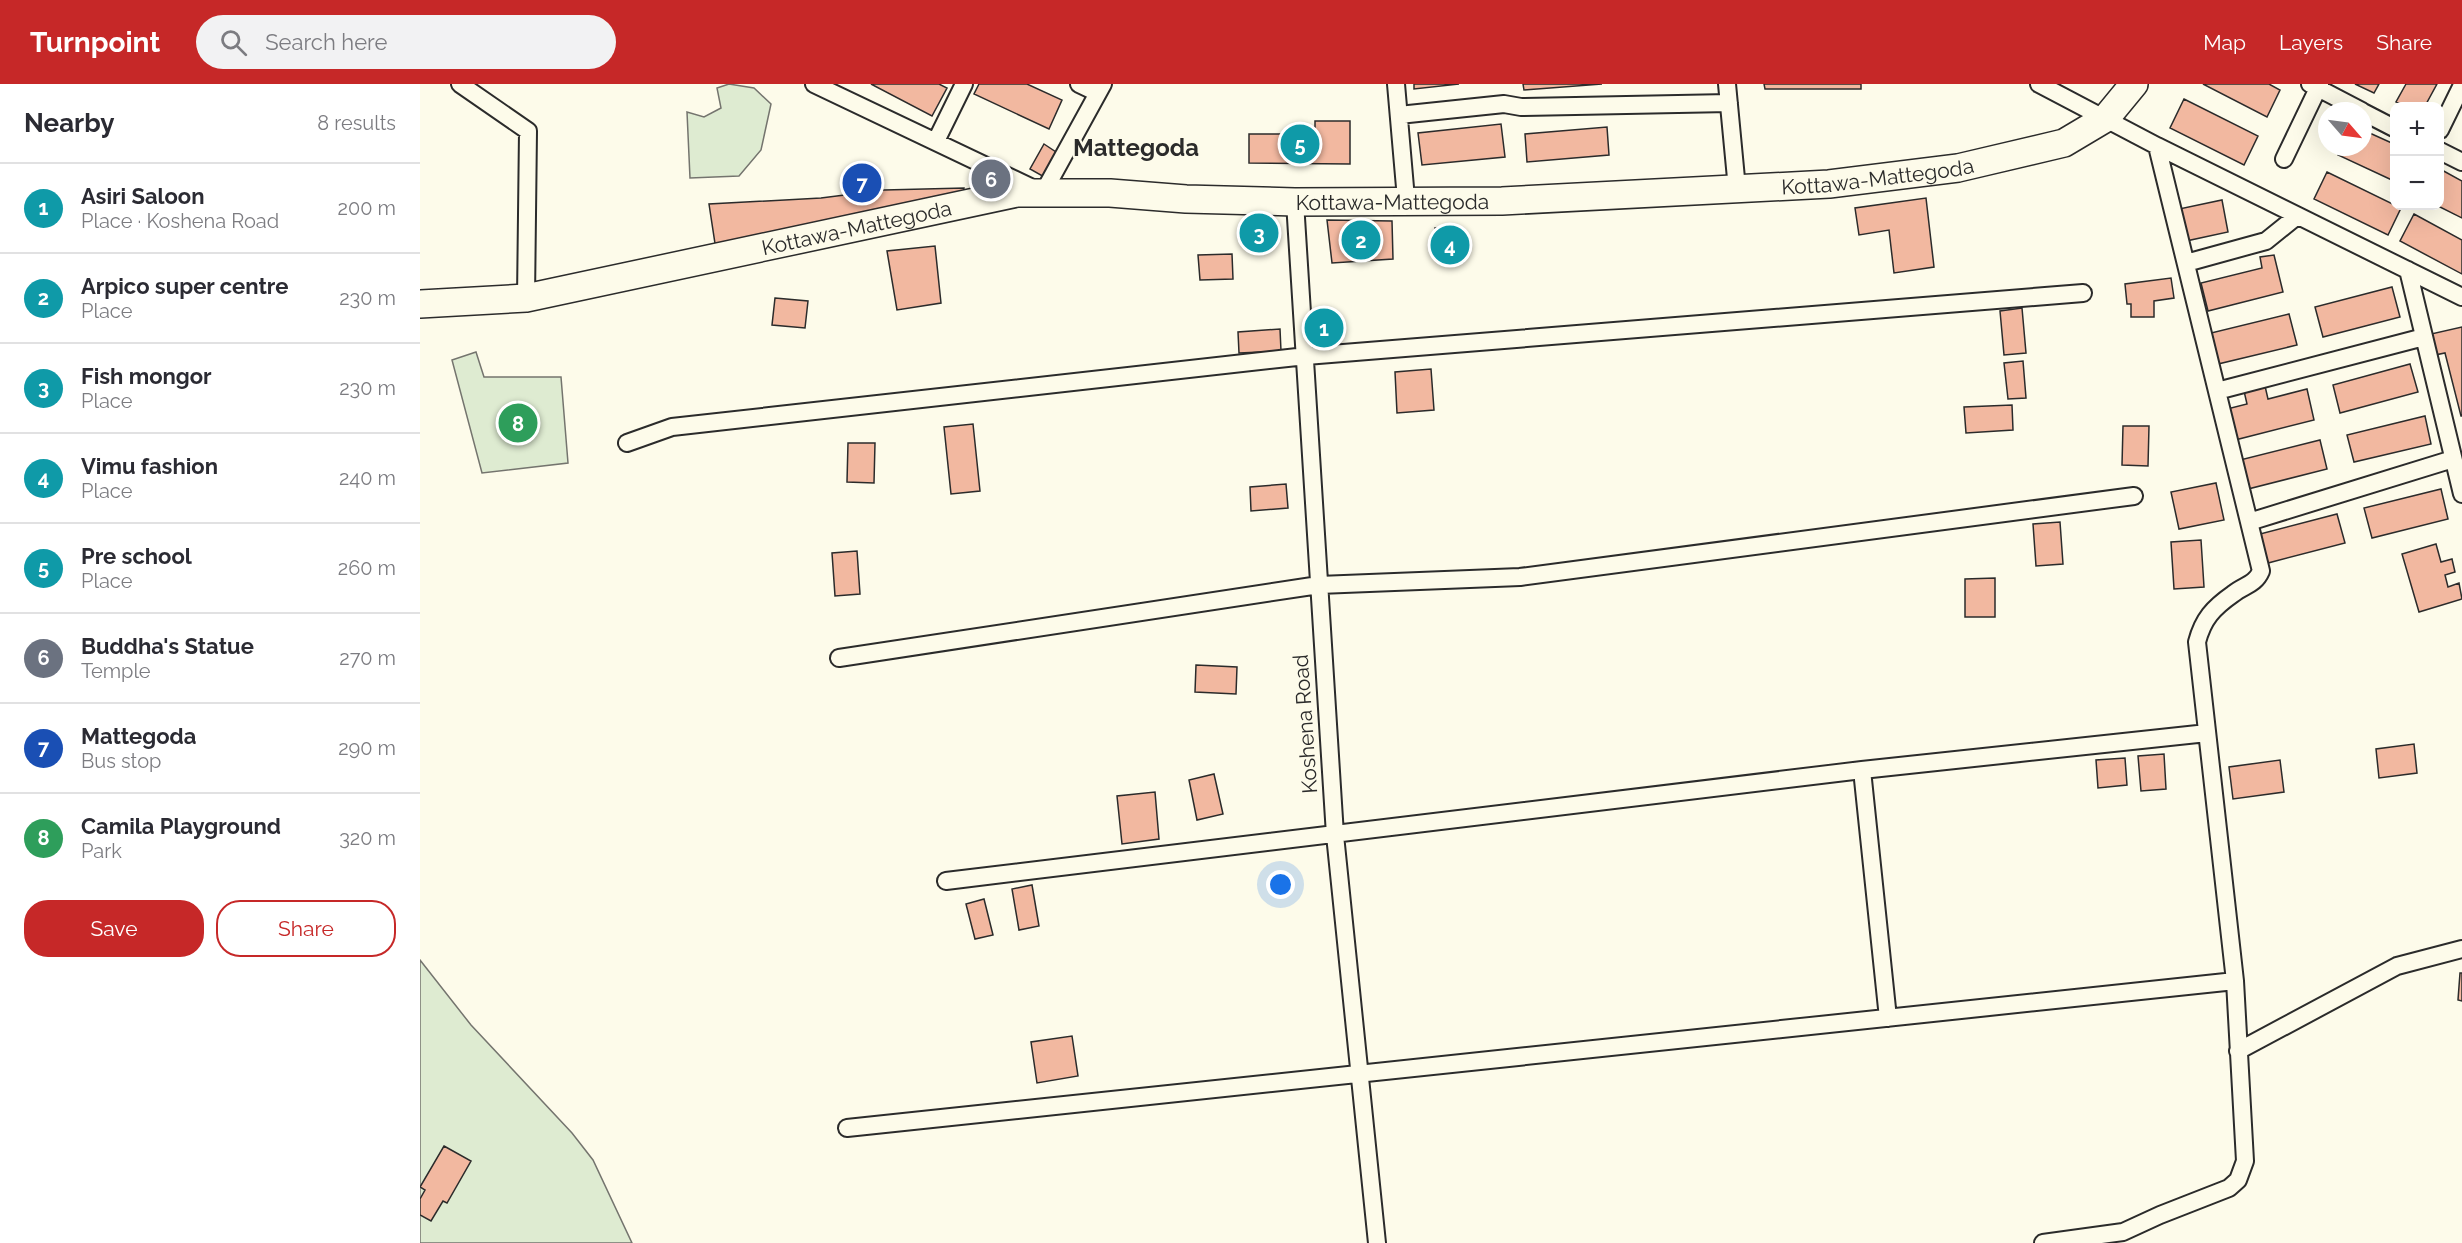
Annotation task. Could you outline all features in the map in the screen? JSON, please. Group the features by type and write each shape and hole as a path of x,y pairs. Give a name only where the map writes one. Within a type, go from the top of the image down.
{"main road":[{"name":"Kottawa-Mattegoda","path":"420,304 526,298 1017,193 1110,193 1186,199 1295,202 1406,199 1502,201 1829,184 1958,168 2064,143 2106,118 2134,84"}],"street":[{"path":"460,84 528,131 526,298"},
{"path":"814,84 1043,193 1100,88 1079,84"},
{"path":"936,141 964,84"},
{"path":"1396,84 1406,199"},
{"path":"1727,84 1737,189"},
{"path":"2039,84 2157,146 2462,297"},
{"path":"2444,120 2462,85"},
{"path":"2284,159 2316,86 2345,102"},
{"path":"1398,115 1504,104 1521,107 1729,103"},
{"path":"2372,116 2390,126"},
{"path":"2043,1243 2123,1232 2229,1188 2238,1180 2244,1161 2235,981 2197,642 2202,621 2233,594 2257,581 2261,571 2157,146"},
{"path":"2444,153 2462,162"},
{"name":"Koshena Road","path":"1295,202 1335,835 1377,1243"},
{"path":"2186,263 2266,241 2297,216"},
{"path":"2408,270 2462,494"},
{"path":"627,443 672,426 1306,356 2083,293"},
{"path":"2217,392 2424,337"},
{"path":"2249,522 2453,459"},
{"path":"839,658 1319,585 1520,577 2134,496"},
{"path":"946,881 1862,771 2207,733"},
{"path":"1862,771 1888,1018"},
{"path":"2238,1050 2397,966 2462,949"},
{"path":"847,1128 2235,981"}],"green space":[{"path":"729,84 754,88 771,104 761,150 739,176 690,178 687,112 704,117 721,108 717,88"},
{"path":"476,352 484,377 561,377 568,463 482,473 452,360"},
{"path":"420,960 471,1025 572,1133 593,1160 632,1243 420,1243"}],"building":[{"path":"871,84 939,84 947,88 932,116"},
{"path":"979,84 1027,84 1062,100 1049,129 974,94"},
{"path":"1414,84 1459,84 1414,89"},
{"path":"1523,84 1602,84 1524,90"},
{"path":"1764,84 1861,84 1861,89 1765,89"},
{"path":"2203,84 2269,84 2280,90 2267,117"},
{"path":"2355,84 2379,84 2374,93"},
{"path":"2406,84 2437,84 2427,102 2396,102"},
{"path":"2184,99 2258,136 2244,165 2170,128"},
{"path":"1315,121 1350,121 1350,164 1249,163 1249,134 1315,134"},
{"path":"1501,124 1505,157 1422,165 1418,133"},
{"path":"1607,127 1609,155 1527,162 1525,134"},
{"path":"2372,134 2390,142 2390,179 2340,156 2372,156"},
{"path":"1044,144 1059,154 1046,178 1030,169"},
{"path":"982,171 1021,188 980,194"},
{"path":"2444,171 2462,181 2462,218 2444,209"},
{"path":"2327,172 2390,203 2390,210 2400,210 2388,235 2314,199"},
{"path":"964,188 963,196 716,250 709,204 821,198 884,190"},
{"path":"1926,198 1934,267 1894,273 1889,230 1859,235 1855,208"},
{"path":"2222,200 2228,232 2186,241 2179,209"},
{"path":"2414,214 2462,240 2462,274 2400,241"},
{"path":"1327,220 1392,221 1393,259 1332,263"},
{"path":"1246,222 1270,222 1272,244 1247,247"},
{"path":"1435,228 1461,228 1463,262 1440,264"},
{"path":"935,246 941,303 897,310 887,251"},
{"path":"1232,254 1233,279 1200,280 1198,255"},
{"path":"2274,255 2283,292 2208,311 2201,283 2262,268 2260,257"},
{"path":"2171,278 2174,298 2154,301 2154,317 2131,317 2131,304 2127,304 2125,284"},
{"path":"2392,287 2400,317 2323,337 2315,307"},
{"path":"775,298 808,301 805,328 772,325"},
{"path":"2022,308 2026,353 2004,355 2000,311"},
{"path":"2289,314 2297,345 2218,364 2211,333"},
{"path":"1317,316 1330,316 1332,340 1318,341"},
{"path":"2462,327 2461,416 2445,353 2435,355 2431,334"},
{"path":"1280,329 1281,351 1239,353 1238,332"},
{"path":"2023,361 2026,398 2008,399 2004,363"},
{"path":"2410,364 2418,392 2340,413 2333,385"},
{"path":"1431,369 1434,410 1397,413 1395,372"},
{"path":"2265,386 2268,399 2307,389 2314,420 2235,440 2227,409 2247,404 2244,391"},
{"path":"2012,405 2013,430 1966,433 1964,407"},
{"path":"2425,416 2431,444 2354,462 2347,435"},
{"path":"973,424 980,491 951,494 944,427"},
{"path":"2123,426 2149,426 2148,466 2122,465"},
{"path":"2320,440 2327,469 2248,489 2240,460"},
{"path":"848,443 875,443 874,483 847,482"},
{"path":"2216,483 2224,520 2179,529 2171,492"},
{"path":"1286,484 1288,508 1251,511 1250,487"},
{"path":"2441,489 2448,519 2372,538 2364,508"},
{"path":"2337,514 2345,543 2268,563 2260,534"},
{"path":"2060,522 2063,564 2036,566 2033,524"},
{"path":"2201,540 2204,587 2174,589 2171,542"},
{"path":"2436,544 2441,562 2452,559 2455,572 2445,575 2448,587 2459,583 2462,599 2419,612 2402,554"},
{"path":"857,551 860,594 835,596 832,553"},
{"path":"1995,578 1995,617 1965,617 1965,579"},
{"path":"1196,665 1237,667 1236,694 1195,692"},
{"path":"2414,744 2417,773 2379,778 2376,749"},
{"path":"2164,754 2166,789 2141,791 2138,756"},
{"path":"2125,758 2127,785 2098,788 2096,760"},
{"path":"2280,760 2284,792 2233,799 2229,767"},
{"path":"1214,774 1223,814 1197,820 1189,780"},
{"path":"1155,792 1159,839 1122,844 1117,796"},
{"path":"1032,885 1039,926 1019,930 1012,889"},
{"path":"984,899 993,935 975,939 966,904"},
{"path":"2460,973 2462,973 2462,1001 2458,1000"},
{"path":"1072,1036 1078,1076 1037,1083 1031,1042"},
{"path":"444,1146 471,1161 447,1203 443,1201 431,1221 420,1215 420,1199 425,1190 420,1187"}],"place":[{"name":"Pre school","path":"1300,144"},
{"name":"Buddha's Statue","path":"991,179"},
{"name":"Mattegoda","path":"862,183"},
{"name":"Fish mongor","path":"1259,233"},
{"name":"Arpico super centre","path":"1361,240"},
{"name":"Vimu fashion","path":"1450,245"},
{"name":"Asiri Saloon","path":"1324,328"},
{"name":"Camila Playground","path":"518,423"}],"district":[{"name":"Mattegoda","path":"1136,147"}]}
